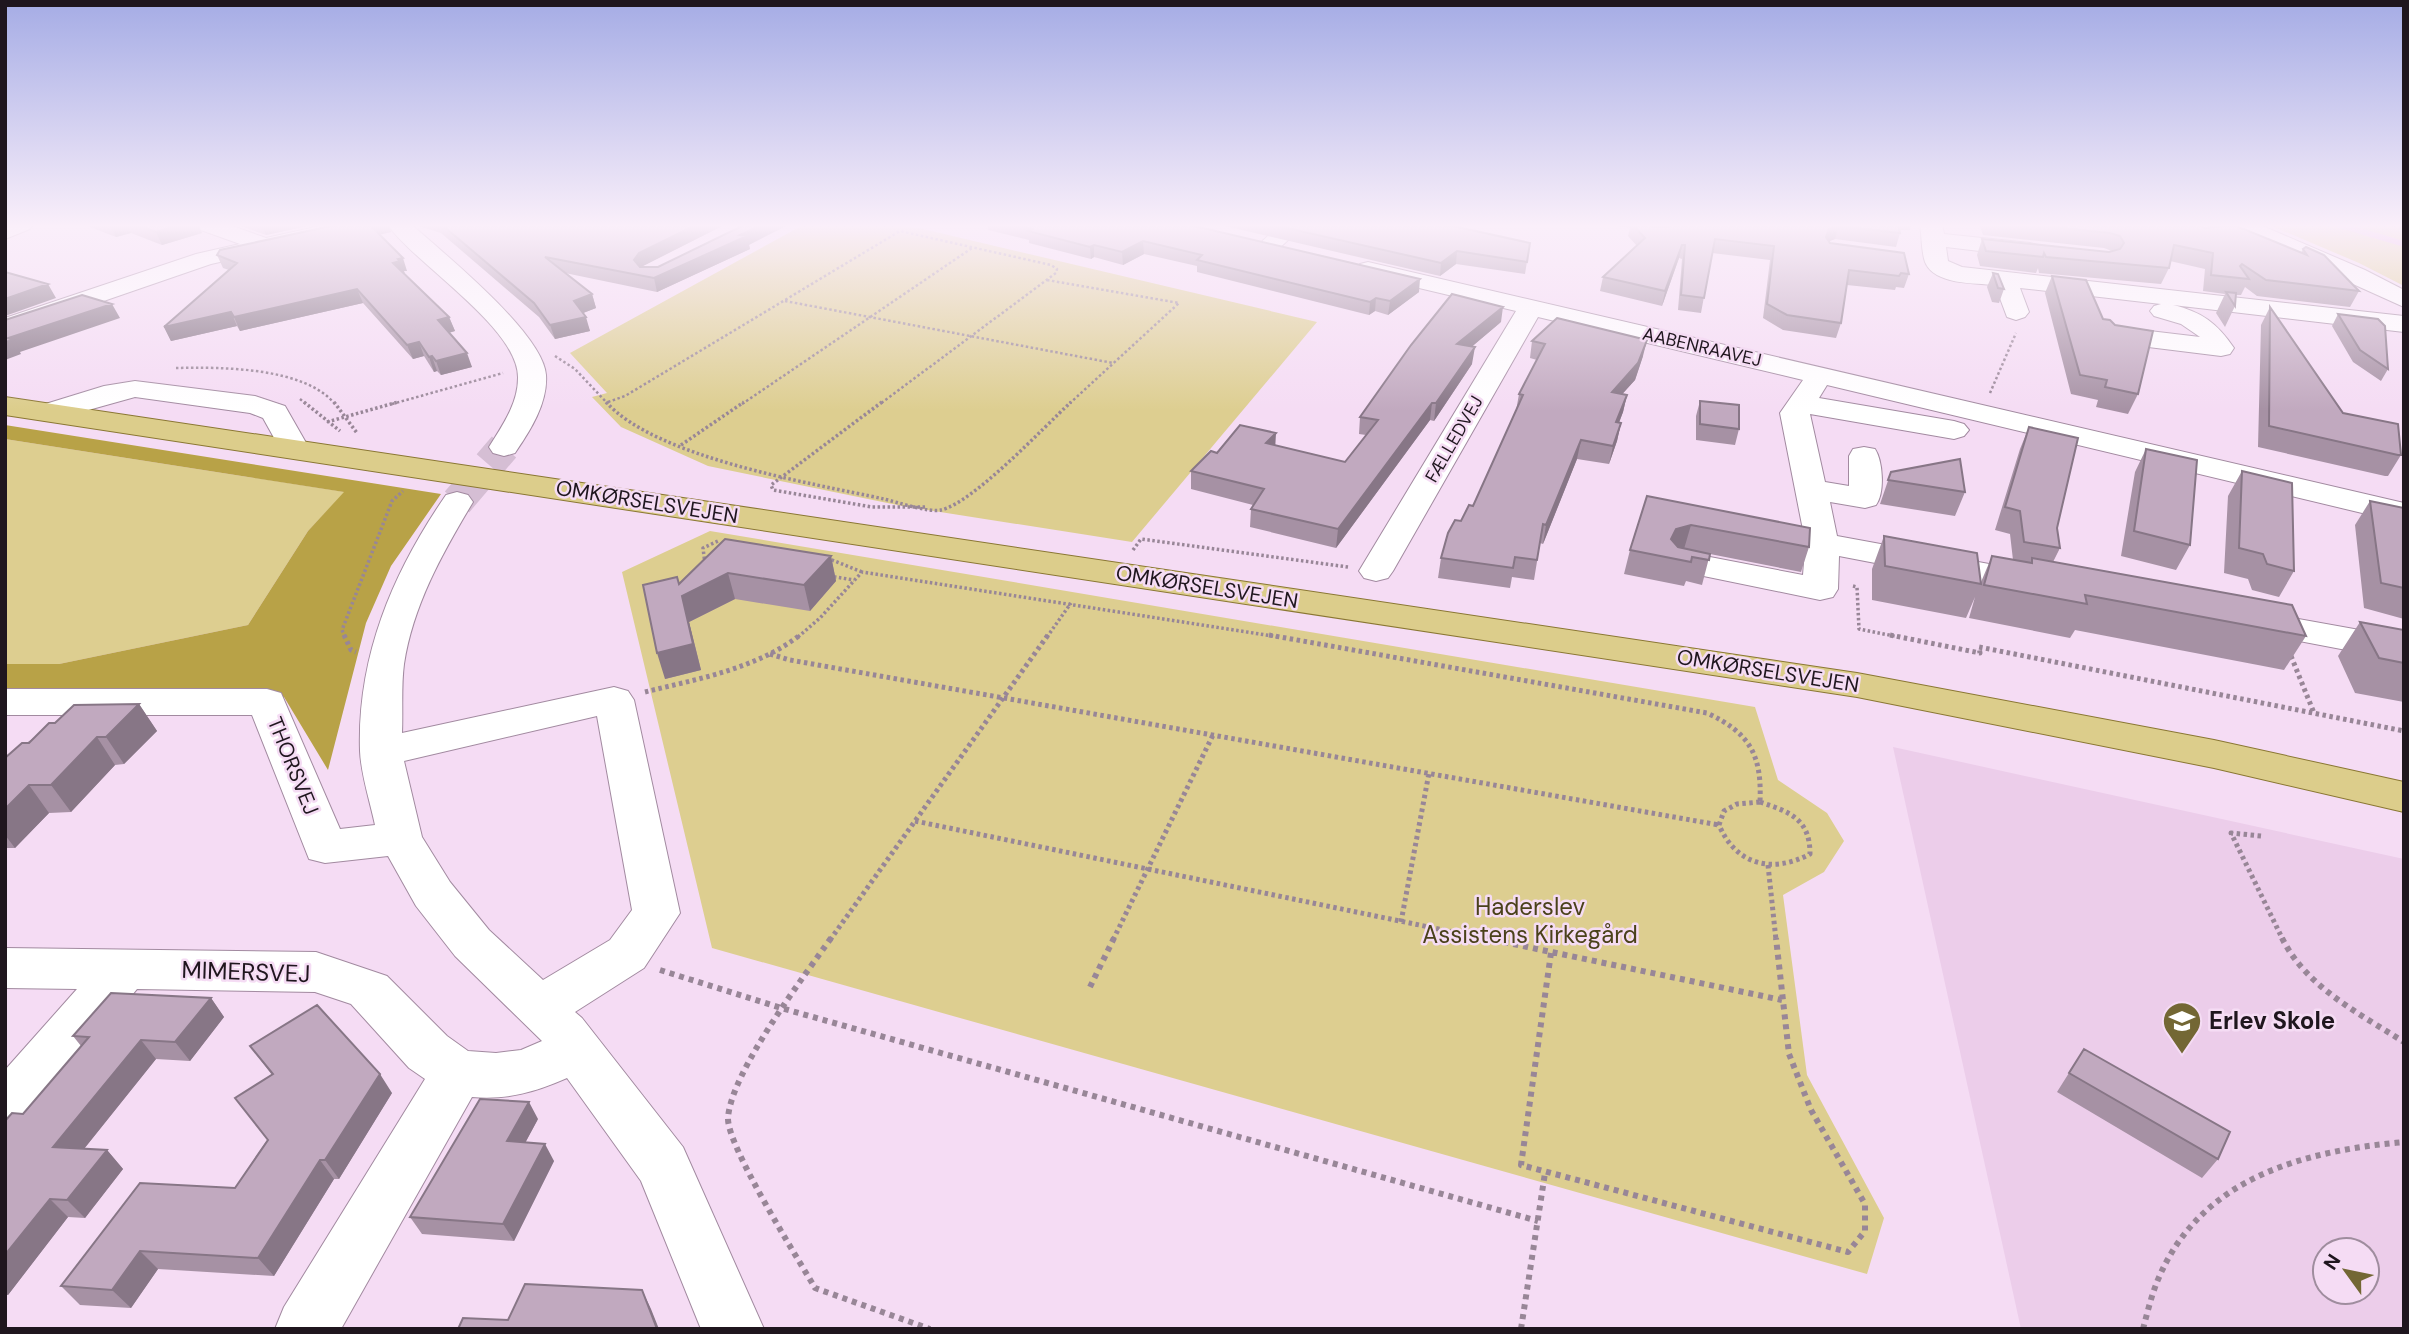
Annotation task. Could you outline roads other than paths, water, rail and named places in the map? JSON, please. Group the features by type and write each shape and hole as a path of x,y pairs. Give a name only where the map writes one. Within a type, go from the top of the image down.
{"main road":[{"name":"OMKØRSELSVEJEN","path":"5,406 1857,685 2214,754 2404,797"}],"street":[{"path":"5,327 124,286"},
{"path":"462,286 517,339 529,361 531,393 522,418 504,447"},
{"name":"AABENRAAVEJ","path":"1446,286 2404,513"},
{"path":"2007,286 2016,312"},
{"path":"2068,286 2404,324"},
{"path":"2378,286 2404,300"},
{"path":"2092,289 2103,297 2119,302 2194,319 2206,326 2221,348 2116,335"},
{"name":"FÆLLEDVEJ","path":"1376,571 1532,306"},
{"path":"1684,562 1820,589 1830,545 1811,489 1795,413 1820,374"},
{"path":"1801,404 1958,430"},
{"path":"1811,489 1865,498 1864,456"},
{"path":"457,502 426,551 410,587 386,664 381,752 400,838 433,894 472,943 559,1028 663,1165 733,1329"},
{"path":"1769,533 2073,589"},
{"path":"2224,617 2404,650"},
{"path":"306,1329 458,1073 496,1076 525,1072 559,1028 627,954 656,913 614,700 381,752"},
{"name":"THORSVEJ","path":"5,702 267,702 325,847 400,838"},
{"path":"37,740 90,702"},
{"name":"MIMERSVEJ","path":"5,968 316,972 369,990 428,1052 458,1073"},
{"path":"5,1109 124,970"}],"tunnel":[{"path":"457,502 504,447"}],"place":[{"name":"Erlev Skole","path":"2182,1055"}],"park label":[{"name":"Haderslev Assistens Kirkegård","path":"1530,921"}]}
